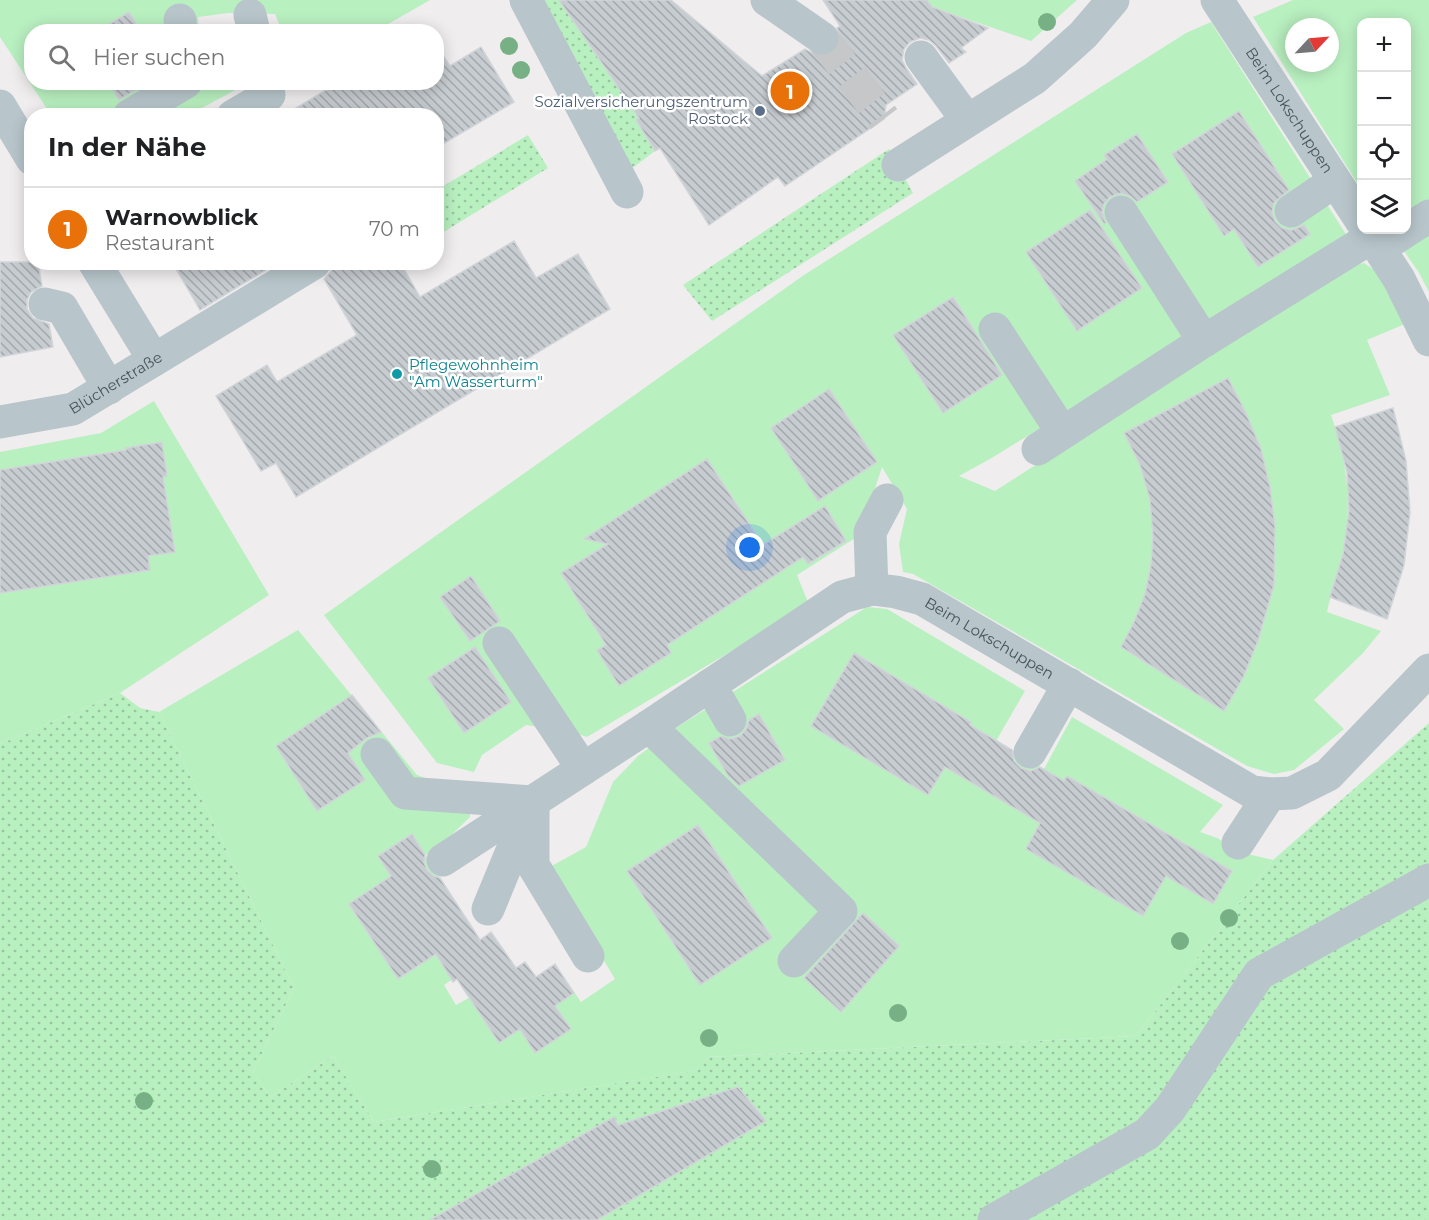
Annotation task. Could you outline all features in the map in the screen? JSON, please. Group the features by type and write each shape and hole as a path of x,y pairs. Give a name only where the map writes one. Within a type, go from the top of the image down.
{"street":[{"path":"526,0 627,192"},
{"path":"767,0 822,38"},
{"path":"898,165 1035,78 1083,35 1113,0"},
{"name":"Beim Lokschuppen","path":"1217,0 1357,214"},
{"path":"921,57 967,120"},
{"path":"142,108 173,90"},
{"path":"247,108 269,95 268,90"},
{"path":"0,106 24,146"},
{"path":"1291,211 1335,181"},
{"path":"1121,212 1204,341"},
{"path":"1411,221 1429,216"},
{"path":"995,329 1050,440 1370,234"},
{"name":"Beim Lokschuppen","path":"1370,234 1399,279 1429,340"},
{"name":"Blücherstraße","path":"0,422 73,409 154,360 99,270"},
{"path":"154,360 302,270"},
{"path":"45,304 62,308 109,388"},
{"path":"872,589 870,532 887,500"},
{"name":"Beim Lokschuppen","path":"443,860 650,726 842,597 872,589 896,591 922,599 1252,792 1292,793 1328,775 1429,670"},
{"path":"499,643 583,769"},
{"path":"1030,752 1069,684"},
{"path":"710,685 730,720"},
{"path":"650,726 841,910 794,961"},
{"path":"376,754 405,793 533,802"},
{"path":"1238,843 1270,794"},
{"path":"488,909 533,802"},
{"path":"533,802 533,865 588,956"},
{"path":"994,1220 1147,1134 1170,1109 1259,974 1429,880"}],"green space":[{"path":"0,0 430,0 388,24 279,24 275,14 228,13 198,17 198,24 24,24 24,74 0,37"},
{"path":"526,0 559,0 639,118 636,120 655,151 619,178"},
{"path":"927,0 1077,0 1031,41 932,7"},
{"path":"1293,0 1429,0 1429,292 1418,271 1392,234 1411,234 1411,18 1357,18 1357,183 1288,72 1339,72 1339,18 1285,18 1285,68 1253,17"},
{"path":"1211,22 1349,239 959,476 995,491 1346,267 1364,263 1385,277 1405,324 1367,340 1390,395 1331,415 1341,449 1347,483 1348,518 1343,553 1327,612 1381,631 1363,653 1314,700 1344,729 1294,770 1274,774 1247,766 913,574 903,572 899,544 907,509 882,467 860,535 797,575 809,605 587,737 569,731 526,725 482,755 474,772 437,763 324,615 804,275 1186,33"},
{"path":"35,90 235,90 202,108 46,108"},
{"path":"528,135 548,168 444,232 444,186"},
{"path":"889,149 913,193 712,321 683,285"},
{"path":"154,401 269,595 120,693 0,744 0,452 101,433"},
{"path":"867,607 887,609 1025,691 996,741 1044,769 1072,717 1223,805 1200,832 1217,838 1243,853 1273,860 1136,1036 708,1057 699,1070 374,1122 333,1056 270,1097 253,1072 294,988 159,712 298,630 417,775 471,794 470,817 437,849 425,855 490,954 444,985 456,1005 490,986 525,962 536,977 555,964 581,1002 615,979 548,868 586,847 613,782 638,756 679,726"},
{"path":"120,693 140,708 159,712 294,988 253,1072 270,1097 333,1056 374,1122 698,1070 708,1057 1136,1036 1273,860 1429,723 1429,1220 0,1220 0,744"}],"building":[{"name":"Sozialversicherungszentrum Rostock","path":"559,0 671,0 762,76 805,49 821,57 831,55 837,49 841,39 837,28 840,26 823,0 927,0 932,7 988,28 961,48 966,52 949,63 929,40 920,38 910,42 904,49 902,60 917,84 886,105 884,119 785,186 778,177 709,225 660,148 655,151 636,120 639,118"},
{"path":"129,12 136,24 109,24"},
{"path":"481,47 514,102 444,143 444,108 296,108 326,90 444,90 444,57 450,66"},
{"path":"113,90 136,90 119,100"},
{"path":"1239,111 1289,190 1274,203 1272,212 1275,221 1282,228 1292,230 1304,225 1310,234 1258,267 1234,229 1224,236 1172,154"},
{"path":"1137,134 1168,182 1137,202 1121,193 1110,197 1104,204 1102,212 1106,223 1104,224 1075,181 1107,159 1104,155"},
{"path":"1090,210 1142,288 1077,331 1026,252"},
{"name":"Pflegewohnheim \"Am Wasserturm\"","path":"514,241 536,278 578,254 610,309 296,497 276,463 261,471 216,396 267,365 277,382 357,335 324,279 331,270 405,270 420,297"},
{"path":"0,262 24,262 24,270 39,270 42,286 31,292 27,300 27,309 33,318 49,324 53,347 0,357"},
{"path":"177,270 266,270 200,310"},
{"path":"953,297 1002,375 943,413 893,335"},
{"path":"1228,378 1261,449 1270,487 1275,526 1274,585 1258,641 1243,678 1224,711 1121,647 1145,594 1151,565 1153,536 1150,500 1140,465 1124,433"},
{"path":"829,389 877,462 818,501 771,428"},
{"path":"1393,408 1406,461 1410,512 1404,565 1387,619 1330,597 1343,554 1349,511 1347,472 1335,427"},
{"path":"162,442 167,476 163,477 175,552 148,556 150,570 0,593 0,470"},
{"path":"707,459 763,545 825,506 846,541 808,564 803,557 667,645 671,653 619,686 597,650 606,645 561,573 608,544 584,539"},
{"path":"471,576 500,621 470,641 440,597"},
{"path":"475,647 511,702 464,733 428,678"},
{"path":"854,653 971,722 970,725 1012,750 1014,761 1021,768 1031,771 1040,767 1064,781 1067,776 1232,871 1213,904 1166,876 1143,916 1026,849 1040,823 945,767 928,795 811,726"},
{"path":"352,695 381,732 367,738 348,753 365,780 317,811 276,746"},
{"path":"759,714 785,760 739,786 728,776 709,743 721,736 730,739 740,736 749,720"},
{"path":"698,825 772,938 700,985 627,871"},
{"path":"412,834 425,855 424,862 427,870 440,878 480,940 491,932 516,968 525,962 536,977 555,964 574,993 555,1006 571,1029 535,1053 520,1029 499,1043 457,979 453,982 436,954 398,979 349,904 391,876 378,856"},
{"path":"863,913 899,946 841,1012 804,978"},
{"path":"738,1087 766,1121 597,1220 430,1220 614,1117 618,1125"}],"tunnel":[{"path":"822,38 884,119"}],"place":[{"name":"Warnowblick","path":"790,91"},
{"name":"Sozialversicherungszentrum Rostock","path":"760,111"},
{"name":"Pflegewohnheim \"Am Wasserturm\"","path":"397,374"}]}
